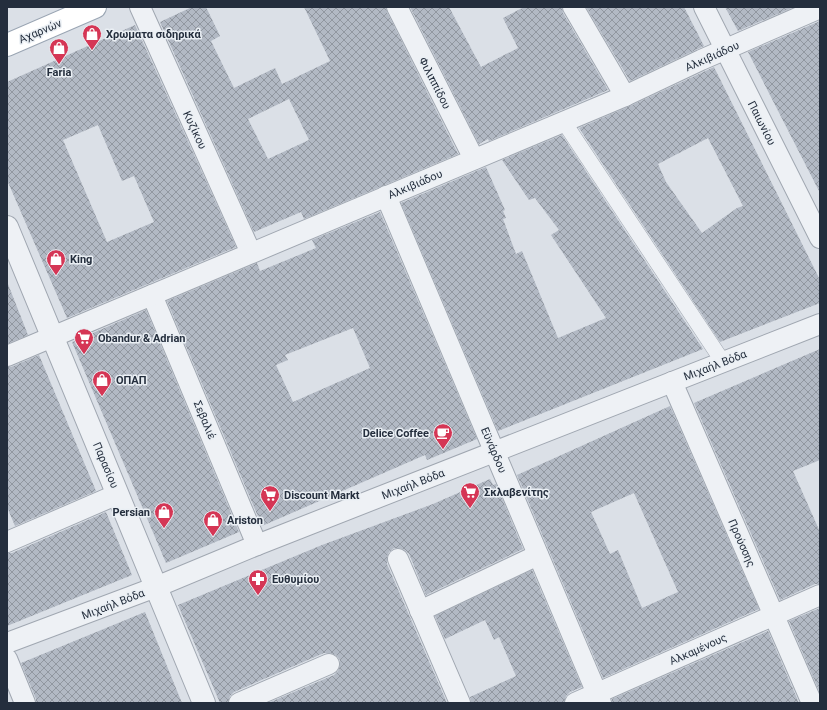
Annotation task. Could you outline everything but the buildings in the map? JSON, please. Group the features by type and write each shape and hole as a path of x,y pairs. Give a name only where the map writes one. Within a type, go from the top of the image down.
{"main road":[{"name":"Αχαρνών","path":"7,45 83,9"}],"street":[{"name":"Κυζίκου","path":"140,7 251,253"},
{"name":"Φιλιππίδου","path":"397,7 474,159"},
{"path":"573,7 625,96"},
{"name":"Παιωνίου","path":"704,7 820,238"},
{"name":"Αλκιβιάδου","path":"7,356 625,96 701,60 820,8"},
{"path":"564,122 723,362"},
{"name":"Εϋνάρδου","path":"386,196 599,698"},
{"name":"Παρασίου","path":"7,227 204,703"},
{"name":"Σεβαλιέ","path":"152,295 257,545"},
{"name":"Μιχαήλ Βόδα","path":"7,643 156,587 257,545 820,324"},
{"name":"Προύσσης","path":"672,382 812,703"},
{"path":"7,542 118,494"},
{"path":"420,610 538,555"},
{"path":"398,559 460,703"},
{"name":"Αλκαμένους","path":"575,703 599,698 820,595"},
{"path":"7,659 25,703"},
{"path":"239,703 329,664"}],"place":[{"name":"Χρωματα σιδηρικά","path":"92,51"},
{"name":"Faria","path":"59,65"},
{"name":"King","path":"56,276"},
{"name":"Obandur & Adrian","path":"84,355"},
{"name":"ΟΠΑΠ","path":"102,397"},
{"name":"Delice Coffee","path":"443,450"},
{"name":"Σκλαβενίτης","path":"470,509"},
{"name":"Discount Markt","path":"270,512"},
{"name":"Persian","path":"164,529"},
{"name":"Ariston","path":"213,537"},
{"name":"Ευθυμίου","path":"258,596"}]}
